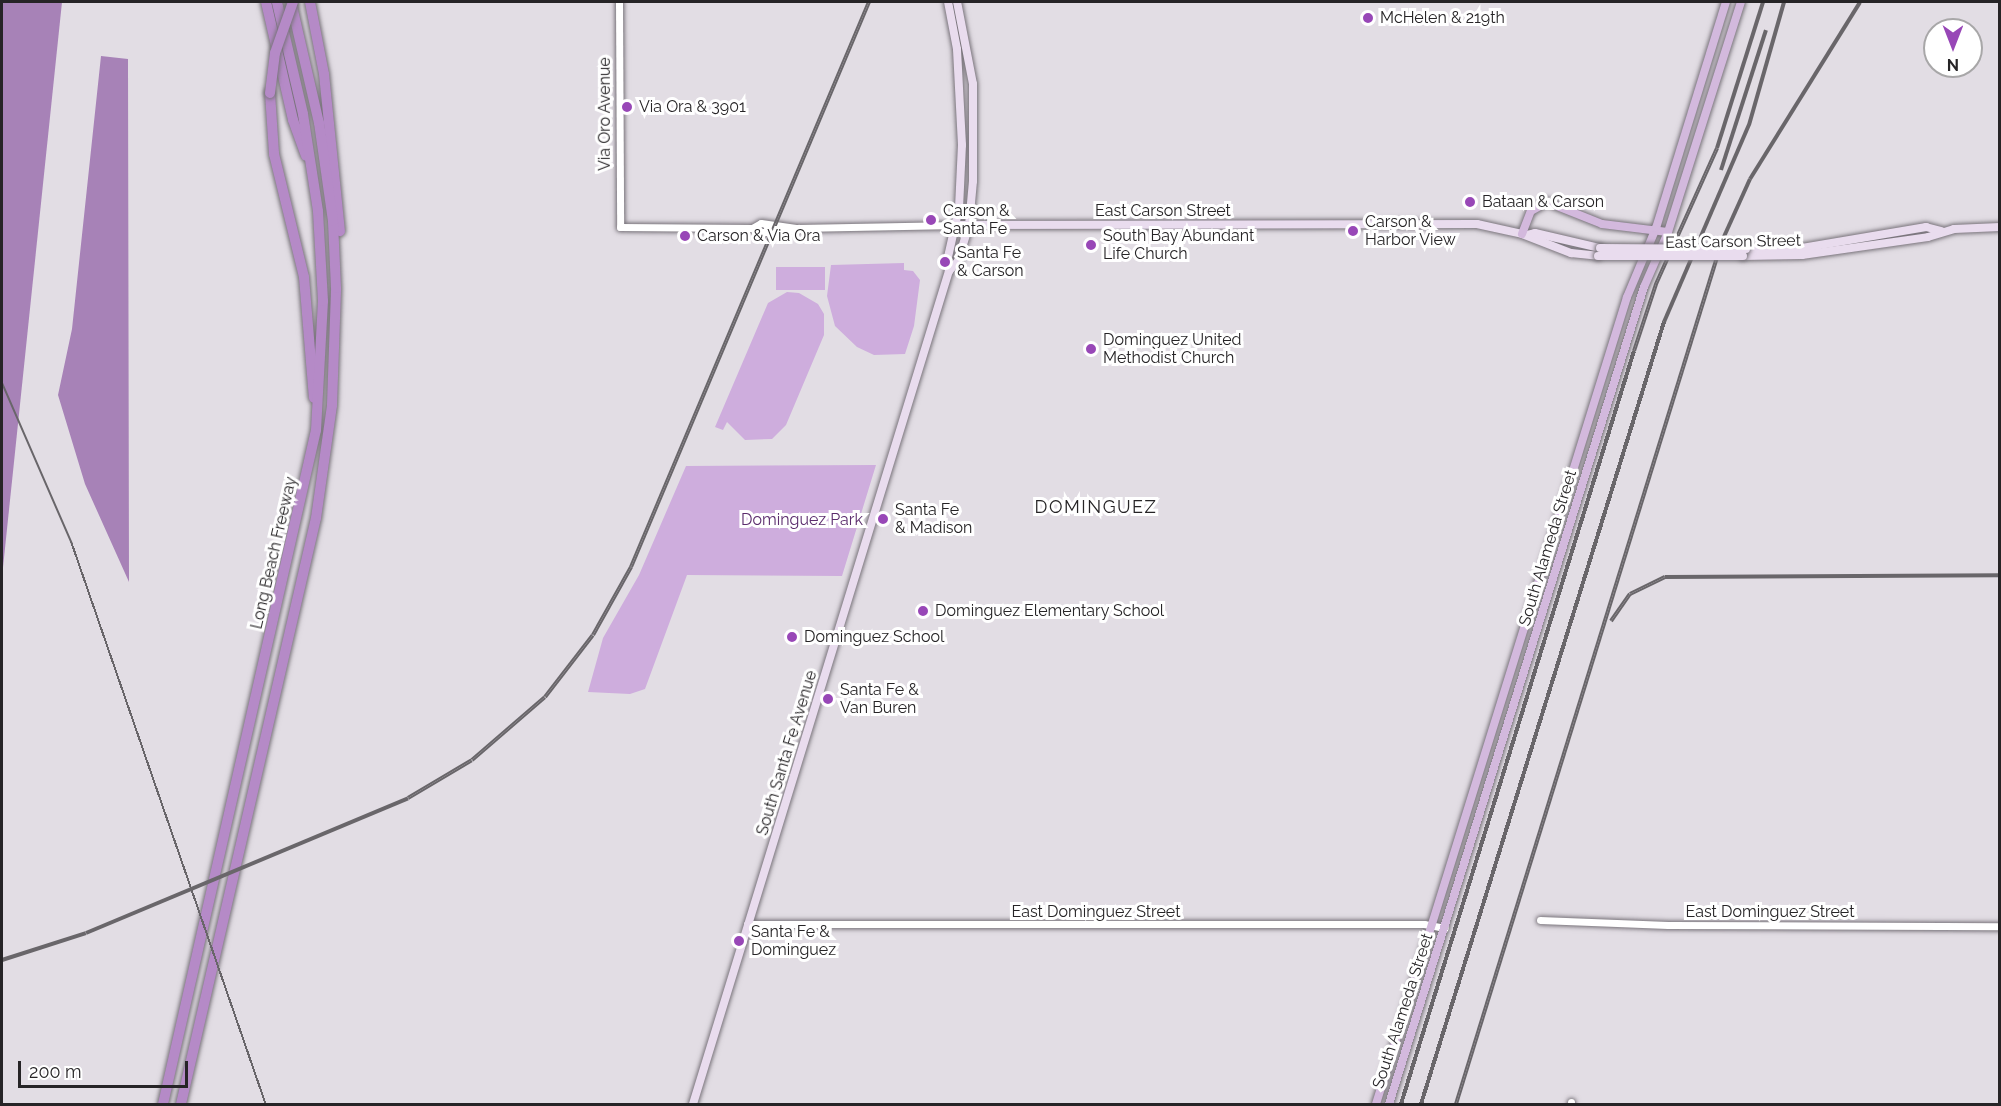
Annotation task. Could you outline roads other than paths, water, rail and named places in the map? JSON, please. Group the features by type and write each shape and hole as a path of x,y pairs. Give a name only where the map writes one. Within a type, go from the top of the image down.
{"highway":[{"path":"266,2 293,120 314,179"},
{"name":"Long Beach Freeway","path":"163,1104 316,429 323,301 314,179 278,2"},
{"path":"292,2 275,53 270,93 274,154 304,278 316,429"},
{"name":"Long Beach Freeway","path":"182,1104 316,518 332,405 336,288 324,153 292,2"},
{"path":"303,2 326,90"},
{"path":"310,2 326,90 339,207 342,268 336,288"}],"main road":[{"name":"South Santa Fe Avenue","path":"693,1104 949,271 948,257 957,225 961,94 956,33 948,2"},
{"name":"South Santa Fe Avenue","path":"949,271 958,261 969,225 974,96 957,2"},
{"name":"South Alameda Street","path":"1376,1104 1434,925 1627,297 1656,228 1726,2"},
{"name":"South Alameda Street","path":"1389,1104 1644,287 1668,232 1741,2"},
{"path":"1524,234 1531,211 1547,202 1608,225 1656,228 1668,232"},
{"name":"East Carson Street","path":"957,225 1477,224 1524,234 1535,233 1599,252 1744,253 1802,248 1926,227 1941,231 2000,226"}],"street":[{"name":"Via Oro Avenue","path":"619,2 620,227"},
{"name":"East Carson Street","path":"620,227 752,228 776,223 798,228 957,225"},
{"name":"East Dominguez Street","path":"1540,920 1686,925 2000,926"},
{"name":"East Dominguez Street","path":"747,924 1434,925 1445,928"}],"tram line":[{"path":"2,382 72,543 266,1104"}],"railway":[{"path":"2,960 86,933 408,798 472,760 545,697 593,635 631,567 869,2"},
{"path":"1401,1104 1656,284 1717,148 1763,2"},
{"path":"1421,1104 1664,322 1749,125 1784,2"},
{"path":"1456,1104 1722,241 1750,179 1860,2"},
{"path":"1721,170 1766,30"},
{"path":"1611,621 1630,594 1665,577 2000,575"}],"place":[{"name":"McHelen & 219th","path":"1368,18"},
{"name":"Via Ora & 3901","path":"627,107"},
{"name":"Bataan & Carson","path":"1470,202"},
{"name":"Carson & Santa Fe","path":"931,220"},
{"name":"Carson & Harbor View","path":"1353,231"},
{"name":"Carson & Via Ora","path":"685,236"},
{"name":"South Bay Abundant Life Church","path":"1091,245"},
{"name":"Santa Fe & Carson","path":"945,262"},
{"name":"Dominguez United Methodist Church","path":"1091,349"},
{"name":"Santa Fe & Madison","path":"883,519"},
{"name":"Dominguez Elementary School","path":"923,611"},
{"name":"Dominguez School","path":"792,637"},
{"name":"Santa Fe & Van Buren","path":"828,699"},
{"name":"Santa Fe & Dominguez","path":"739,941"}],"district":[{"name":"DOMINGUEZ","path":"1096,507"}],"park label":[{"name":"Dominguez Park","path":"802,520"}]}
